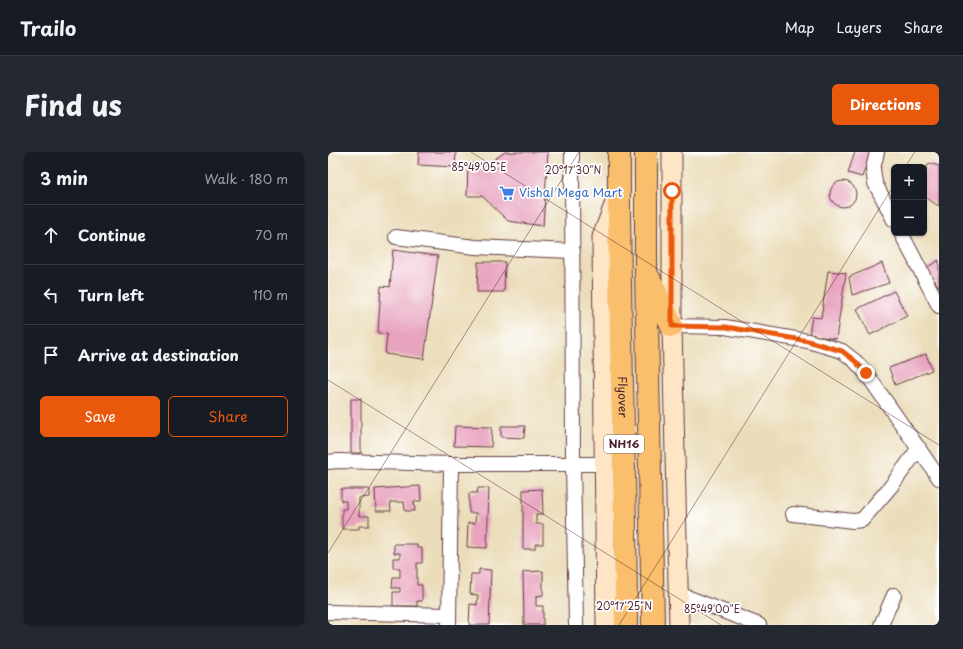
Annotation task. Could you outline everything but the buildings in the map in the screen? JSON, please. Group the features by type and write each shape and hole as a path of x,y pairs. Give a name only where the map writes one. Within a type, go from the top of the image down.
{"highway":[{"name":"NH16","path":"619,152 619,193"},
{"name":"NH16","path":"646,152 646,318 653,625"},
{"name":"Flyover","path":"619,193 626,545 626,625"},
{"path":"646,272 672,326"}],"street":[{"path":"572,152 573,464 576,625"},
{"path":"672,152 672,326 679,625"},
{"path":"877,152 873,169 875,183 891,214"},
{"path":"606,625 602,237 619,193"},
{"path":"903,236 938,303"},
{"path":"396,237 475,247 573,251"},
{"path":"672,326 726,327 808,341 842,351 855,361 866,373 939,478"},
{"path":"793,514 853,521 862,520 892,485 919,448"},
{"path":"328,462 604,464"},
{"path":"328,612 449,620 451,464"},
{"path":"679,594 759,625"},
{"path":"881,625 894,595"}],"place":[{"name":"Vishal Mega Mart","path":"507,193"}],"route":[{"path":"672,191 672,326 726,327 808,341 842,351 855,361 866,373"}]}
